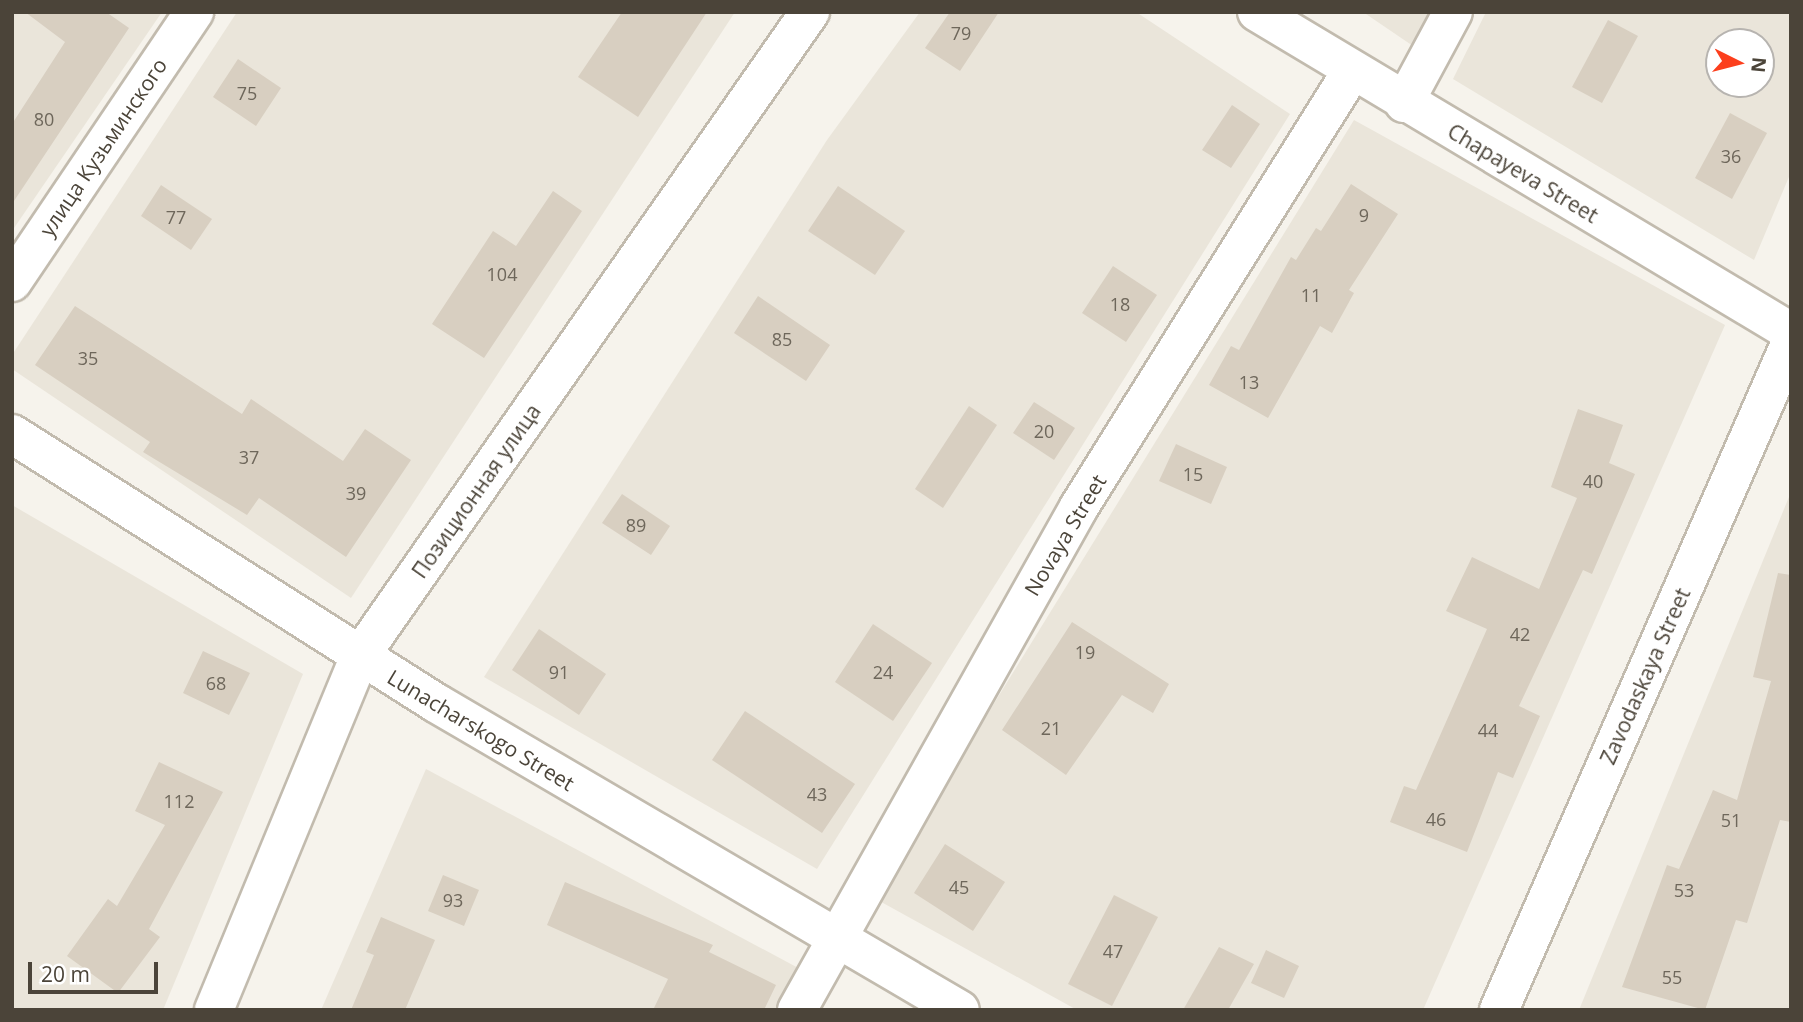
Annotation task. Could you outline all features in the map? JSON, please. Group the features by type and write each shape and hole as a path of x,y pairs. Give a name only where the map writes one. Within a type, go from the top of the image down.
{"street":[{"name":"улица Кузьминского","path":"12,282 194,12"},
{"name":"Позиционная улица","path":"214,1010 360,656 810,12"},
{"name":"Chapayeva Street","path":"1257,12 1791,332"},
{"path":"1405,103 1452,12"},
{"name":"Novaya Street","path":"797,1010 832,939 1079,508 1352,71"},
{"name":"Zavodaskaya Street","path":"1499,1010 1791,342"},
{"name":"Lunacharskogo Street","path":"12,434 360,656 832,939 960,1010"}],"shaded area":[{"path":"12,12 162,12 12,231"},
{"path":"237,12 735,12 351,598 12,369 12,355"},
{"path":"920,12 1136,12 1290,114 817,869 484,677 827,140"},
{"path":"1363,12 1431,12 1413,46"},
{"path":"1486,12 1791,12 1791,172 1754,260 1453,79"},
{"path":"1354,120 1725,325 1423,1010 1077,1010 874,898"},
{"path":"1791,492 1791,1010 1579,1010"},
{"path":"12,505 303,674 163,1010 12,1010"},
{"path":"426,769 802,970 783,1010 321,1010"}],"building":[{"path":"25,12 106,12 129,28 12,204 12,124 65,42"},
{"path":"622,12 707,12 638,117 578,77"},
{"path":"950,12 999,12 960,71 925,48"},
{"path":"1608,20 1638,36 1602,103 1572,87"},
{"path":"238,59 281,88 256,126 213,97"},
{"path":"1232,105 1260,124 1231,168 1202,150"},
{"path":"1730,113 1767,133 1732,199 1695,178"},
{"path":"1351,184 1398,214 1349,290 1354,293 1332,333 1320,326 1268,418 1209,385 1231,346 1239,350 1291,257 1296,260 1316,228 1321,231"},
{"path":"161,185 212,219 191,250 141,216"},
{"path":"838,186 905,231 875,275 808,231"},
{"path":"553,191 582,211 484,358 432,324 493,231 516,246"},
{"path":"1113,266 1157,295 1126,342 1082,313"},
{"path":"758,296 830,345 806,381 734,333"},
{"path":"75,306 242,414 251,399 343,461 365,429 411,460 346,557 259,498 247,515 143,452 150,442 35,365"},
{"path":"1034,402 1075,428 1054,460 1013,433"},
{"path":"969,406 997,425 943,508 915,489"},
{"path":"1578,409 1623,425 1609,463 1635,474 1592,574 1583,570 1519,706 1540,716 1513,778 1498,772 1467,852 1390,822 1404,786 1416,790 1487,629 1446,611 1472,557 1539,589 1577,498 1551,487"},
{"path":"1176,444 1227,467 1211,504 1159,481"},
{"path":"622,494 670,526 651,555 602,523"},
{"path":"1778,573 1791,575 1791,822 1780,820 1747,923 1736,920 1705,1010 1622,987 1667,865 1679,869 1713,790 1737,800 1771,681 1753,677"},
{"path":"1072,622 1169,684 1153,713 1122,695 1066,775 1002,730"},
{"path":"873,624 932,663 893,721 835,682"},
{"path":"539,629 606,674 579,715 512,670"},
{"path":"203,651 250,673 229,715 183,693"},
{"path":"745,711 855,784 822,833 712,760"},
{"path":"159,762 223,792 149,929 160,937 118,993 67,956 108,899 117,906 165,825 135,811"},
{"path":"945,844 1005,882 973,931 914,893"},
{"path":"443,875 479,890 464,926 428,911"},
{"path":"565,882 713,945 709,952 776,985 764,1010 653,1010 668,979 547,925"},
{"path":"1114,895 1158,917 1112,1006 1068,984"},
{"path":"381,917 435,940 405,1010 351,1010 374,955 366,952"},
{"path":"1219,947 1254,964 1228,1010 1183,1010"},
{"path":"1266,950 1299,966 1284,998 1251,983"}]}
